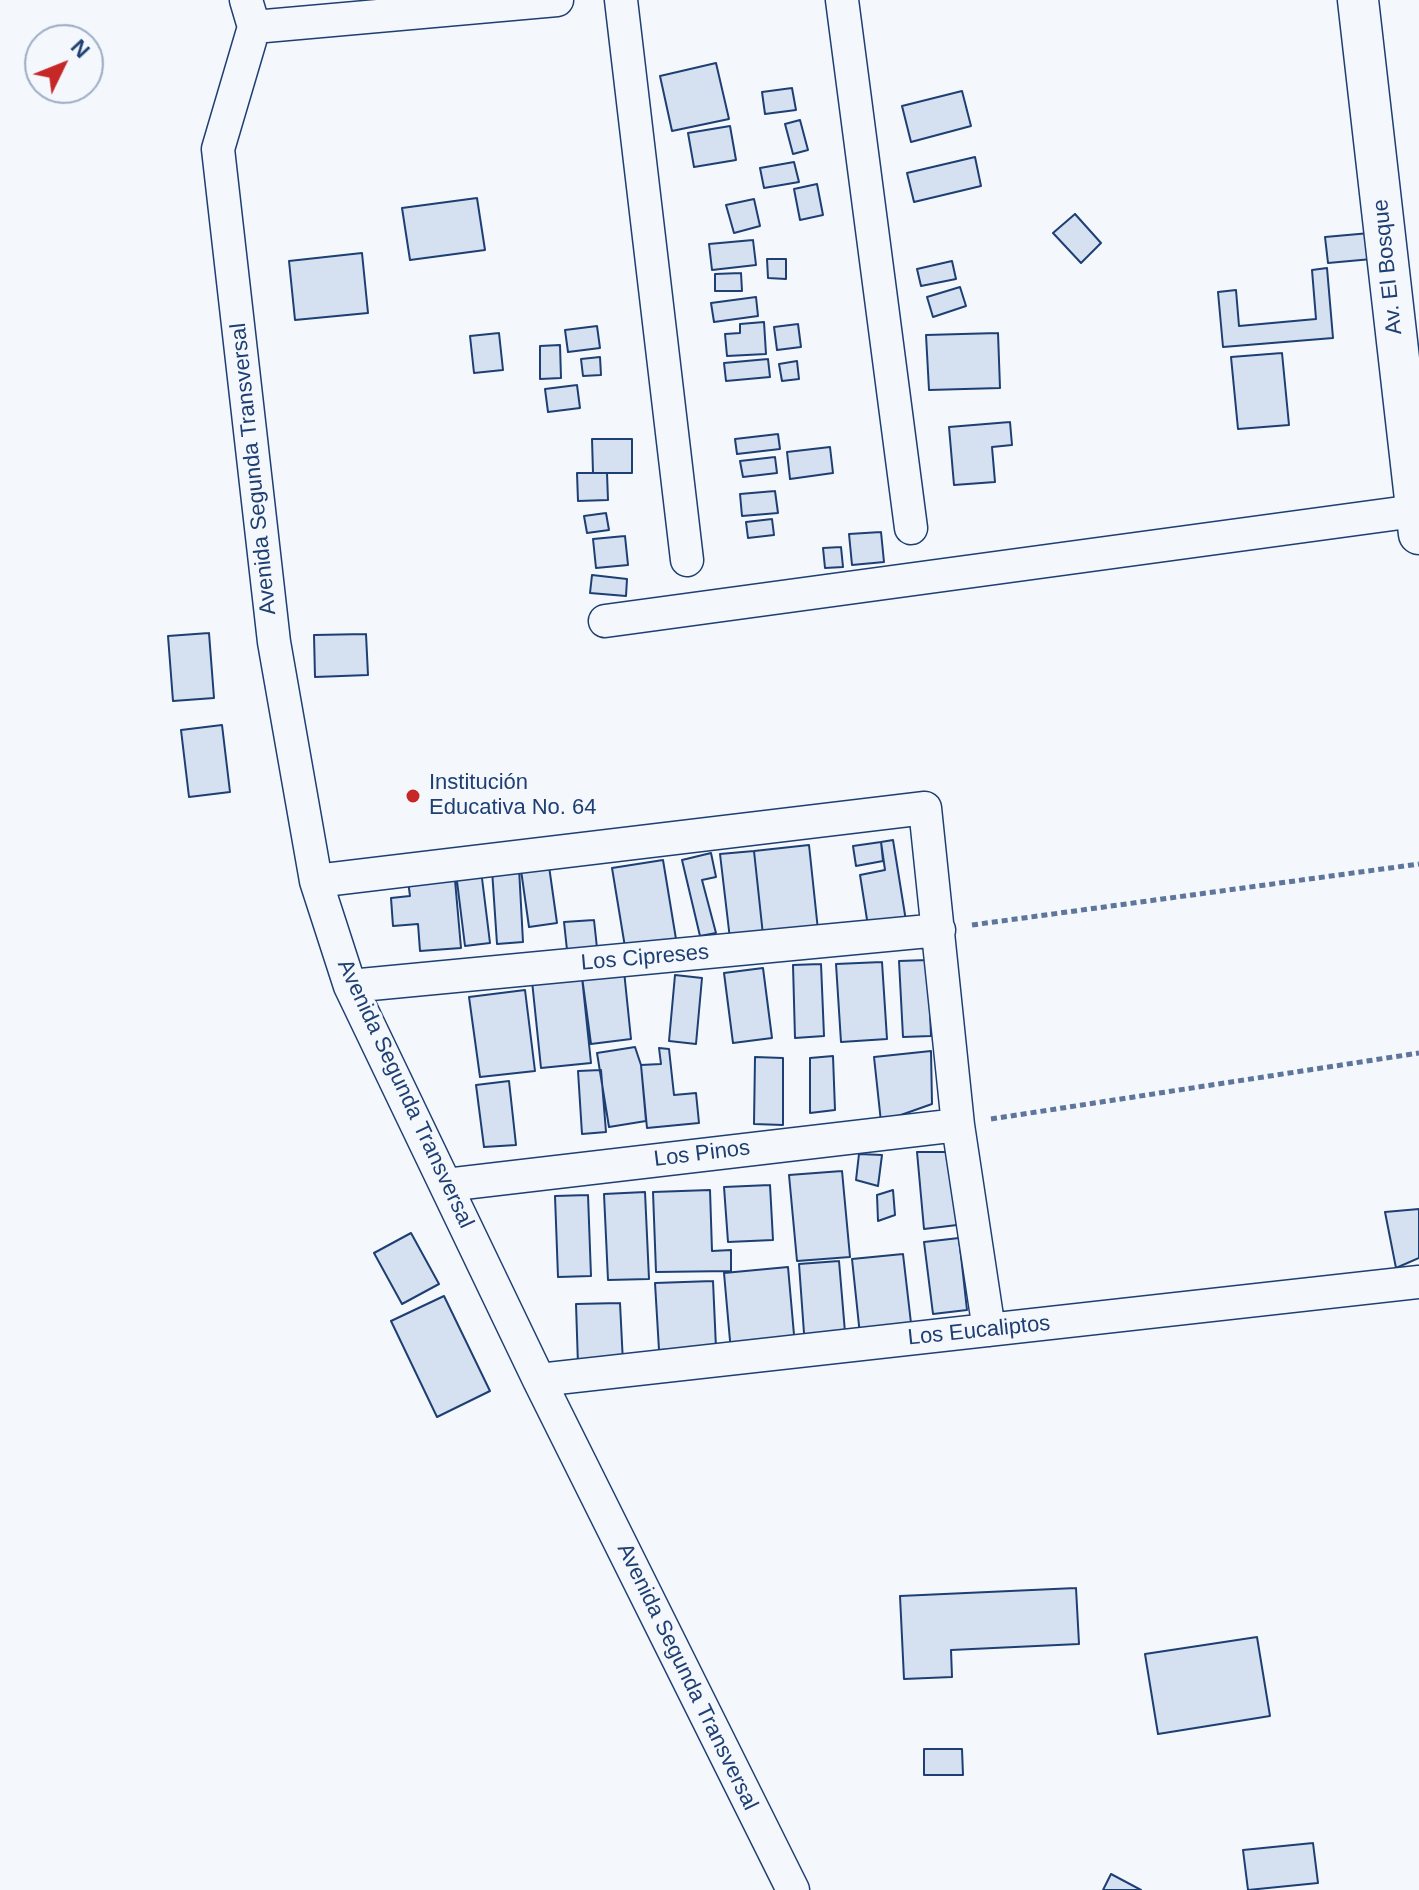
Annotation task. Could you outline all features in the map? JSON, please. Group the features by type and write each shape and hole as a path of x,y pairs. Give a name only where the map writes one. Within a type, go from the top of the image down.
{"street":[{"path":"250,14 557,0"},
{"path":"621,0 687,560"},
{"path":"842,0 911,528"},
{"name":"Av. El Bosque","path":"1358,0 1417,522"},
{"name":"Avenida Segunda Transversal","path":"250,14 218,149 274,642 316,881 350,986 539,1380 793,1890"},
{"path":"605,621 1417,522"},
{"path":"316,881 925,808 958,1125 989,1330"},
{"name":"Los Cipreses","path":"350,986 939,930"},
{"name":"Los Pinos","path":"446,1185 958,1125"},
{"name":"Los Eucaliptos","path":"539,1380 1419,1282"}],"path":[{"path":"939,930 1419,864"},
{"path":"958,1125 1419,1053"}],"building":[{"path":"716,63 729,119 672,131 660,76"},
{"path":"792,88 796,110 765,114 762,92"},
{"path":"962,91 971,126 911,142 902,106"},
{"path":"800,120 808,150 793,154 785,124"},
{"path":"730,126 736,160 694,167 688,133"},
{"path":"975,157 981,186 914,202 907,173"},
{"path":"794,162 799,182 764,188 760,168"},
{"path":"817,184 823,215 800,220 794,189"},
{"path":"477,198 485,250 410,260 402,208"},
{"path":"754,199 760,226 734,233 726,205"},
{"path":"1075,214 1101,243 1081,263 1053,233"},
{"path":"1370,233 1372,259 1328,263 1325,237"},
{"path":"753,240 756,265 712,270 709,244"},
{"path":"362,253 368,313 295,320 289,261"},
{"path":"767,259 786,259 786,279 768,278"},
{"path":"952,261 956,279 921,286 917,269"},
{"path":"1327,268 1333,338 1223,347 1218,292 1236,290 1239,326 1316,319 1312,270"},
{"path":"741,273 742,291 715,291 715,274"},
{"path":"960,287 966,306 933,317 927,297"},
{"path":"756,297 758,316 714,322 711,303"},
{"path":"764,322 766,354 727,356 725,334 740,333 740,324"},
{"path":"798,324 801,347 777,350 774,327"},
{"path":"597,326 600,348 568,352 565,330"},
{"path":"499,333 503,370 474,373 470,336"},
{"path":"998,333 1000,388 929,390 926,335"},
{"path":"560,345 561,378 540,379 540,346"},
{"path":"1282,353 1289,425 1238,429 1231,357"},
{"path":"600,357 601,375 583,376 581,359"},
{"path":"768,359 770,377 726,381 724,363"},
{"path":"797,361 799,379 782,381 779,364"},
{"path":"577,385 580,408 548,412 545,389"},
{"path":"1010,422 1012,445 992,447 995,482 954,485 949,427"},
{"path":"778,434 780,449 737,454 735,439"},
{"path":"592,439 632,439 632,473 593,473"},
{"path":"830,447 833,473 790,479 787,452"},
{"path":"775,457 777,473 743,477 740,461"},
{"path":"577,473 607,473 608,500 578,501"},
{"path":"775,491 778,513 742,516 740,494"},
{"path":"606,513 609,530 587,533 584,516"},
{"path":"772,519 774,535 748,538 746,522"},
{"path":"881,532 884,562 852,565 849,534"},
{"path":"625,536 628,565 596,568 593,539"},
{"path":"841,547 843,567 825,568 823,548"},
{"path":"592,575 627,579 626,596 590,593"},
{"path":"209,633 214,698 173,701 168,636"},
{"path":"366,634 368,675 315,677 314,635"},
{"path":"222,725 230,792 189,797 181,730"},
{"path":"893,840 906,921 868,926 860,875 885,870 881,842"},
{"path":"881,842 883,861 856,866 853,846"},
{"path":"809,845 818,930 763,935 754,851"},
{"path":"754,851 763,935 730,939 720,854"},
{"path":"711,853 716,877 702,880 716,933 700,936 682,860"},
{"path":"548,859 557,923 529,927 520,863"},
{"path":"663,860 676,939 625,947 612,868"},
{"path":"480,862 490,943 465,946 455,865"},
{"path":"519,868 523,942 497,944 492,870"},
{"path":"454,869 461,948 420,951 418,924 393,926 391,898 410,896 407,873"},
{"path":"594,920 597,948 567,950 564,922"},
{"path":"928,960 931,1036 903,1037 899,961"},
{"path":"882,962 887,1039 841,1042 836,964"},
{"path":"821,964 824,1036 795,1038 793,965"},
{"path":"763,968 772,1038 733,1043 724,973"},
{"path":"624,971 631,1039 591,1044 582,977"},
{"path":"675,975 702,978 696,1044 669,1041"},
{"path":"582,977 591,1063 541,1068 532,981"},
{"path":"525,990 535,1071 480,1077 469,997"},
{"path":"635,1047 641,1065 646,1121 609,1127 597,1053"},
{"path":"659,1048 669,1049 674,1095 696,1093 699,1123 647,1128 641,1065 661,1064"},
{"path":"931,1051 932,1104 881,1122 874,1057"},
{"path":"833,1056 835,1110 810,1113 810,1058"},
{"path":"755,1057 783,1058 783,1125 754,1124"},
{"path":"601,1070 606,1132 582,1134 578,1071"},
{"path":"509,1081 516,1145 484,1147 476,1085"},
{"path":"917,1152 953,1152 957,1225 924,1229"},
{"path":"859,1154 882,1155 878,1186 856,1180"},
{"path":"842,1171 850,1257 797,1261 789,1175"},
{"path":"770,1185 773,1240 728,1242 724,1187"},
{"path":"710,1190 712,1251 731,1250 731,1271 656,1272 653,1192"},
{"path":"893,1190 895,1215 878,1221 877,1195"},
{"path":"645,1192 649,1279 608,1280 604,1194"},
{"path":"588,1195 591,1276 558,1277 555,1196"},
{"path":"1419,1209 1419,1258 1396,1268 1385,1212"},
{"path":"411,1233 439,1284 402,1304 374,1253"},
{"path":"959,1238 967,1310 933,1314 924,1242"},
{"path":"903,1254 914,1349 862,1354 852,1259"},
{"path":"839,1261 846,1344 805,1347 799,1264"},
{"path":"788,1267 795,1346 731,1352 724,1273"},
{"path":"713,1281 716,1348 659,1350 655,1283"},
{"path":"444,1296 490,1391 437,1417 391,1321"},
{"path":"620,1303 623,1363 578,1365 576,1304"},
{"path":"1076,1588 1079,1644 951,1650 952,1677 904,1679 900,1596"},
{"path":"1257,1637 1270,1716 1158,1734 1145,1654"},
{"path":"924,1749 962,1749 963,1775 924,1775"},
{"path":"1313,1843 1318,1883 1248,1890 1243,1850"},
{"path":"1111,1874 1141,1890 1103,1890"}],"place":[{"name":"Institución Educativa No. 64","path":"413,796"}]}
